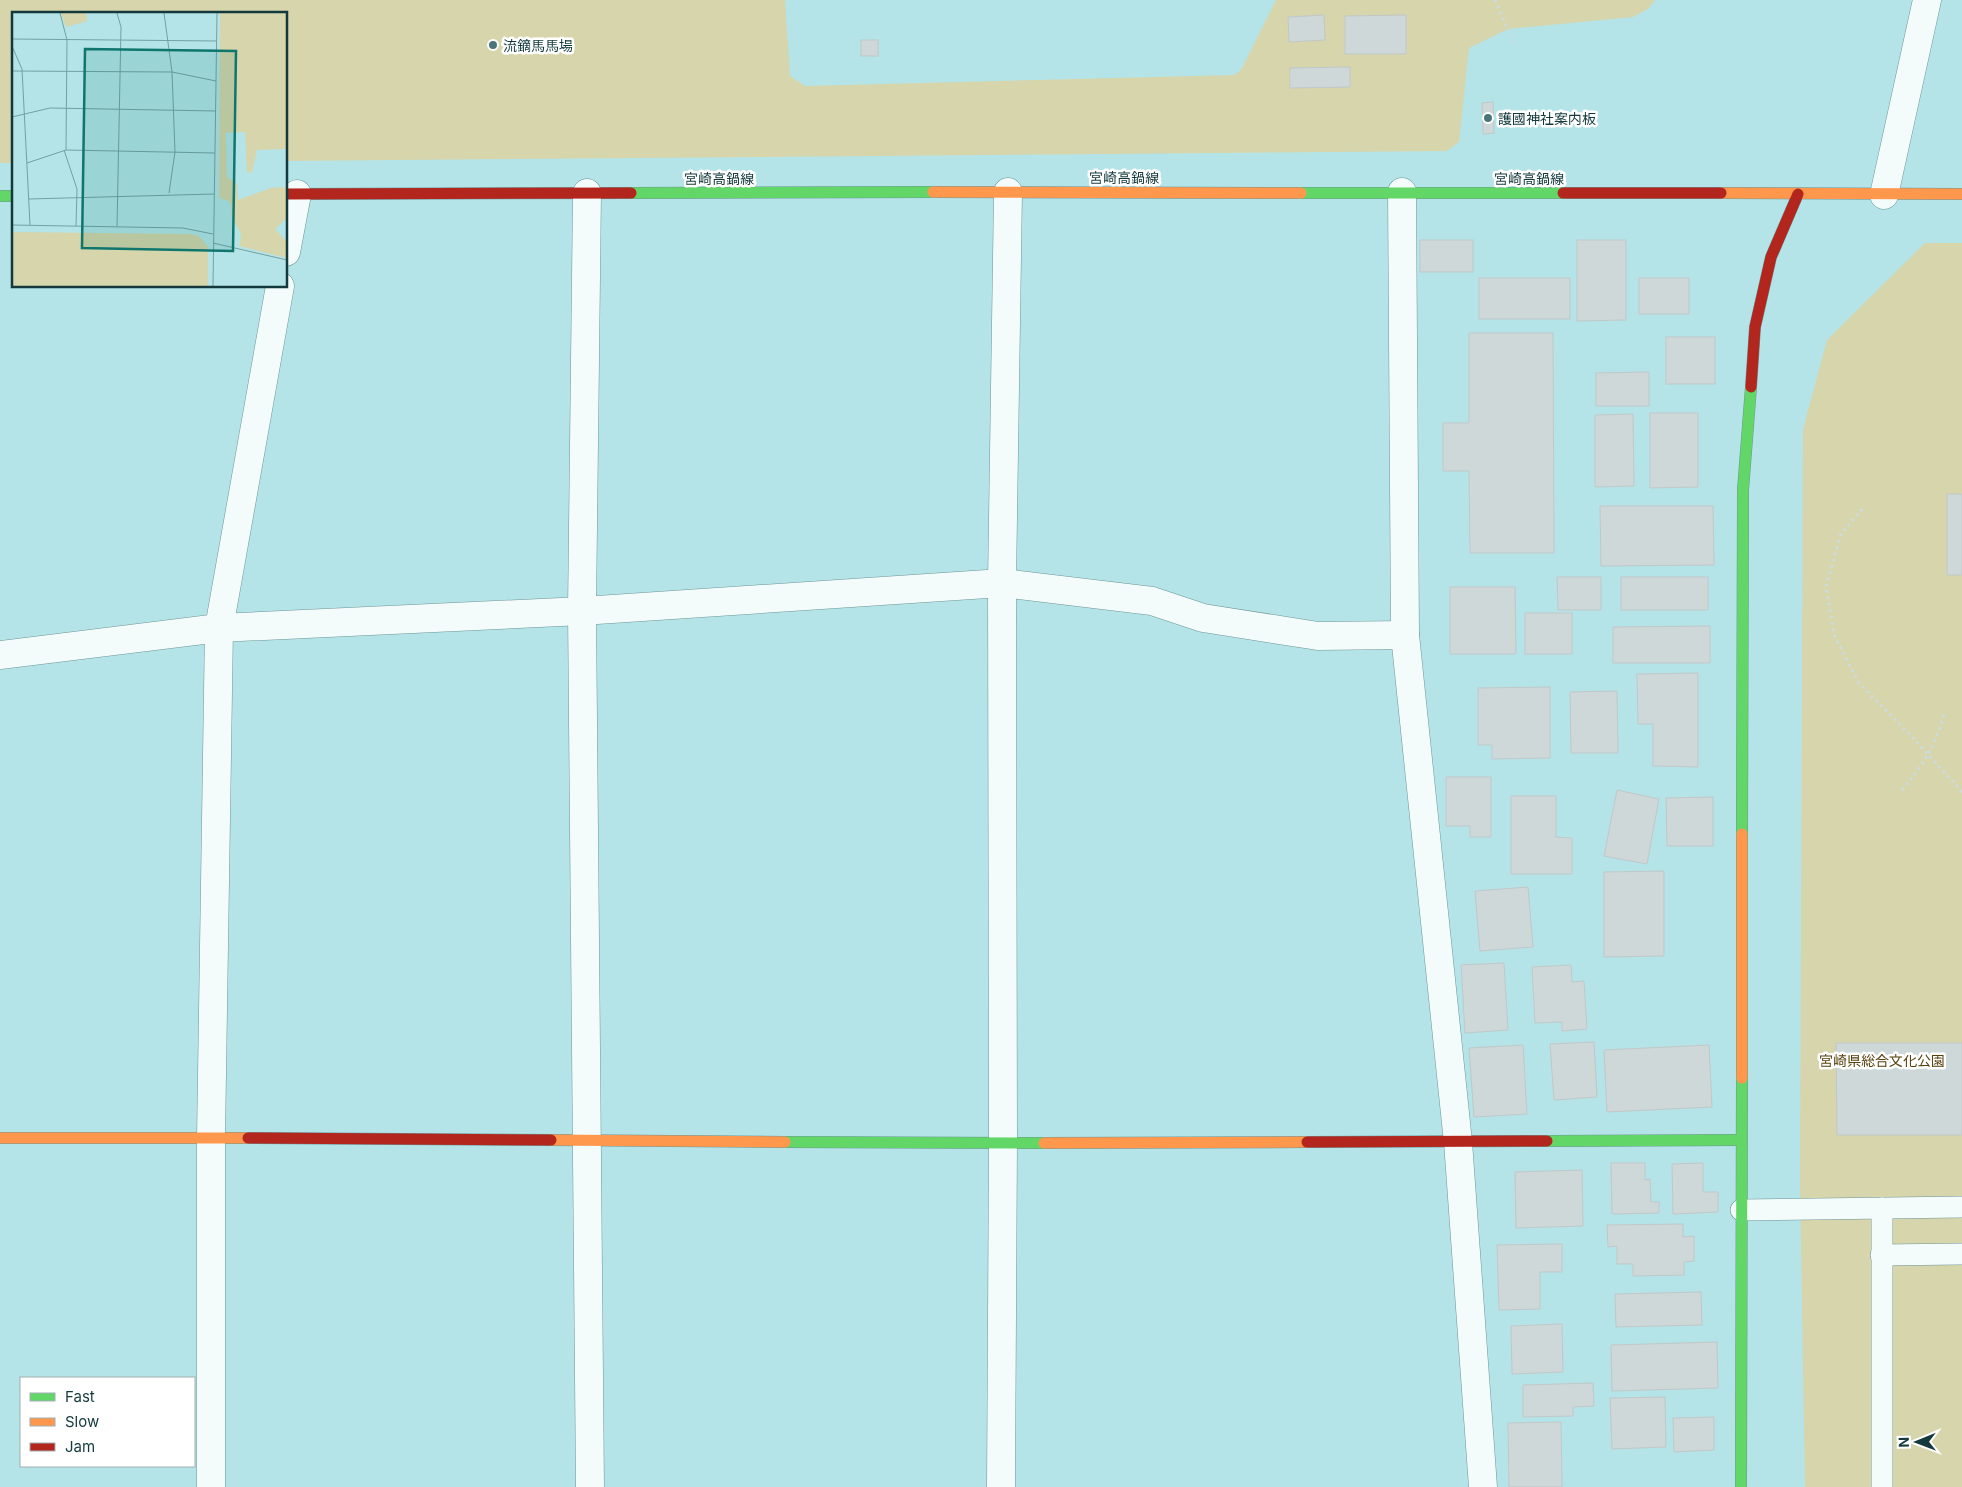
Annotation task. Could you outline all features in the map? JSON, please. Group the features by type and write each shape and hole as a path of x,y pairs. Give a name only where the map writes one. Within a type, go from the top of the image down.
{"street":[{"path":"1884,195 1927,0"},
{"path":"1001,1487 1003,1143 1002,583 1008,192"},
{"path":"1402,192 1405,635 1458,1142 1483,1487"},
{"name":"宮崎高鍋線","path":"292,194 1402,192 1962,194"},
{"path":"587,193 582,611 590,1487"},
{"path":"288,233 292,194"},
{"path":"1741,1487 1743,490 1755,327 1771,257 1798,194"},
{"path":"211,1487 211,1138 218,628 280,288"},
{"path":"0,655 218,628 582,611 1002,583 1152,601 1203,618 1318,636 1405,635"},
{"path":"0,1138 1003,1143 1741,1140"}],"lane":[{"path":"1741,1210 1962,1207"},
{"path":"1882,1208 1882,1487"},
{"path":"1881,1255 1962,1254"}],"path":[{"path":"1495,0 1516,48"},
{"path":"1862,509 1841,534 1826,587 1834,635 1859,683 1962,792"},
{"path":"1902,790 1921,768 1936,740 1944,715"}],"green space":[{"path":"0,0 785,0 790,76 805,86 1234,75 1241,70 1276,0 1655,0 1648,9 1633,17 1508,29 1469,48 1459,142 1447,151 288,161 288,12 12,12 12,163 0,163"},
{"name":"宮崎県総合文化公園","path":"1925,243 1962,243 1962,1487 1805,1487 1800,1184 1803,429 1827,340"}],"building":[{"path":"1324,15 1325,40 1289,42 1288,17"},
{"path":"1406,15 1406,54 1345,54 1345,16"},
{"path":"861,40 878,40 878,56 861,56"},
{"path":"1350,67 1350,87 1290,88 1290,68"},
{"name":"護國神社案内板","path":"1493,102 1494,133 1483,134 1482,103"},
{"path":"1420,240 1473,240 1473,272 1420,272"},
{"path":"1577,240 1626,240 1626,320 1577,321"},
{"path":"1479,278 1570,278 1570,319 1479,319"},
{"path":"1639,278 1689,278 1689,314 1639,314"},
{"path":"1469,333 1553,333 1554,553 1470,553 1469,471 1443,471 1443,423 1469,423"},
{"path":"1666,337 1715,337 1715,384 1666,384"},
{"path":"1649,372 1649,406 1596,406 1596,373"},
{"path":"1650,413 1698,413 1698,487 1650,488"},
{"path":"1633,414 1634,486 1595,487 1595,415"},
{"path":"1947,494 1962,494 1962,575 1947,575"},
{"path":"1600,506 1713,506 1714,565 1601,566"},
{"path":"1557,577 1601,577 1601,610 1558,610"},
{"path":"1621,577 1708,577 1708,610 1621,610"},
{"path":"1450,587 1515,587 1516,654 1450,654"},
{"path":"1525,613 1572,613 1572,654 1525,654"},
{"path":"1710,626 1710,663 1613,663 1613,627"},
{"path":"1698,673 1698,767 1653,766 1653,724 1638,724 1637,674"},
{"path":"1550,687 1550,758 1492,759 1492,745 1478,745 1478,688"},
{"path":"1617,691 1618,753 1571,753 1570,692"},
{"path":"1446,777 1491,777 1491,837 1470,837 1470,826 1446,826"},
{"path":"1617,790 1659,799 1647,864 1604,856"},
{"path":"1511,796 1556,796 1556,837 1572,838 1572,874 1511,874"},
{"path":"1713,797 1713,846 1667,846 1666,798"},
{"path":"1664,871 1664,956 1604,957 1604,872"},
{"path":"1528,887 1533,947 1480,951 1475,891"},
{"path":"1504,963 1508,1030 1465,1033 1461,965"},
{"path":"1571,965 1572,982 1584,981 1587,1029 1562,1031 1562,1022 1535,1023 1532,967"},
{"path":"1594,1042 1597,1097 1554,1100 1550,1044"},
{"path":"1836,1043 1962,1043 1962,1135 1837,1135"},
{"path":"1523,1045 1527,1114 1474,1117 1469,1048"},
{"path":"1709,1045 1712,1107 1607,1112 1604,1050"},
{"path":"1611,1163 1645,1163 1645,1180 1650,1179 1651,1202 1659,1202 1659,1213 1612,1214"},
{"path":"1703,1163 1703,1192 1718,1192 1718,1212 1673,1214 1672,1164"},
{"path":"1582,1170 1583,1226 1516,1228 1515,1172"},
{"path":"1683,1224 1683,1237 1694,1236 1694,1261 1684,1262 1684,1275 1633,1276 1633,1264 1617,1264 1617,1246 1608,1247 1607,1225"},
{"path":"1562,1244 1562,1272 1540,1272 1540,1309 1499,1310 1497,1245"},
{"path":"1701,1292 1702,1325 1616,1327 1615,1294"},
{"path":"1562,1324 1563,1372 1512,1374 1511,1326"},
{"path":"1717,1342 1718,1388 1612,1391 1611,1345"},
{"path":"1593,1383 1594,1406 1573,1407 1573,1416 1523,1417 1523,1385"},
{"path":"1665,1397 1666,1447 1612,1449 1610,1398"},
{"path":"1714,1417 1714,1450 1674,1452 1673,1418"},
{"path":"1561,1422 1562,1487 1509,1487 1508,1423"}],"traffic: fast":[{"path":"631,193 933,192"},
{"path":"1301,193 1563,193"},
{"path":"0,196 12,196"},
{"path":"1742,834 1743,490 1751,387"},
{"path":"1741,1487 1742,1078"},
{"path":"1547,1141 1741,1140"},
{"path":"785,1142 1044,1143"}],"traffic: slow":[{"path":"933,192 1301,193"},
{"path":"1721,193 1962,194"},
{"path":"1742,834 1742,1078"},
{"path":"0,1138 248,1138"},
{"path":"551,1140 785,1142"},
{"path":"1044,1143 1307,1142"}],"traffic: jam":[{"path":"288,194 631,193"},
{"path":"1563,193 1721,193"},
{"path":"1751,387 1755,327 1771,257 1798,194"},
{"path":"248,1138 551,1140"},
{"path":"1307,1142 1547,1141"}],"place":[{"name":"流鏑馬馬場","path":"493,45"},
{"name":"護國神社案内板","path":"1488,118"}]}
